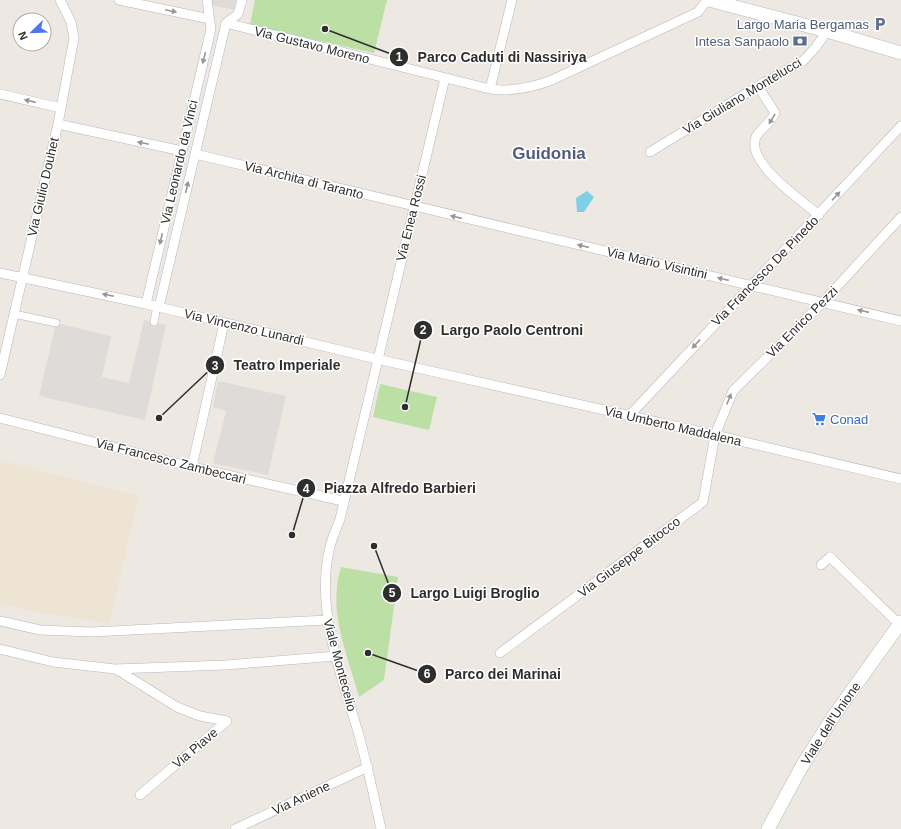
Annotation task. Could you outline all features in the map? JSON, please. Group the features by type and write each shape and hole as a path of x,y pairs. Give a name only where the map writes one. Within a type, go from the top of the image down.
{"main road":[{"path":"708,0 827,31 901,53"},
{"name":"Viale dell'Unione","path":"768,829 802,766 835,714 900,625"}],"street":[{"name":"Via Giulio Douhet","path":"0,375 58,124 74,38 71,22 60,0"},
{"path":"119,0 210,20"},
{"name":"Via Leonardo da Vinci","path":"146,304 211,29 207,0"},
{"path":"226,23 238,14 242,0"},
{"path":"490,88 512,0"},
{"name":"Via Gustavo Moreno","path":"226,23 445,78 503,91 517,90 552,80 698,12 708,0"},
{"name":"Via Leonardo da Vinci","path":"158,307 226,23"},
{"name":"Via Giuliano Montelucci","path":"650,152 758,86 803,61 816,47 827,31"},
{"name":"Via Enea Rossi","path":"343,501 445,78"},
{"path":"758,86 775,113 772,120 756,137 755,151 768,171 819,215"},
{"path":"0,94 61,108"},
{"path":"58,124 182,151"},
{"name":"Via Francesco De Pinedo","path":"628,416 819,215 901,126"},
{"name":"Via Archita di Taranto","path":"195,154 413,207"},
{"name":"Via Mario Visintini","path":"413,207 901,320"},
{"name":"Via Enrico Pezzi","path":"715,435 733,391 823,302 901,217"},
{"name":"Via Vincenzo Lunardi","path":"0,273 146,304 445,374"},
{"path":"154,322 158,307"},
{"path":"14,314 56,323"},
{"path":"192,467 224,323"},
{"name":"Via Umberto Maddalena","path":"445,374 901,479"},
{"name":"Via Francesco Zambeccari","path":"0,418 192,467 343,501"},
{"name":"Via Giuseppe Bitocco","path":"500,653 703,502 715,435"},
{"name":"Viale Montecelio","path":"343,501 328,561 326,591 328,620 336,656 368,767 381,829"},
{"path":"821,565 830,557 900,625"},
{"path":"0,622 47,631 92,632 328,620"},
{"path":"0,649 53,662 115,669 226,665 336,656"},
{"name":"Via Piave","path":"115,669 177,708 200,716 227,721 140,795"},
{"name":"Via Aniene","path":"235,829 368,767"}],"shaded area":[{"path":"212,0 236,0 234,10 211,5"},
{"path":"144,320 166,325 145,420 39,396 56,323 111,336 102,377 129,383"},
{"path":"218,381 286,396 268,475 213,463 226,411 213,407"},
{"path":"0,460 139,496 109,623 47,614 0,604"}],"green space":[{"path":"255,0 387,0 374,53 250,25"},
{"path":"380,384 437,397 429,430 373,417"},
{"path":"341,567 398,577 384,680 359,697 343,643 337,615 337,585"}],"water":[{"path":"587,191 594,197 584,212 577,212 576,198"}],"place":[{"name":"Largo Maria Bergamas","path":"880,24"},
{"name":"Parco Caduti di Nassiriya","path":"325,29"},
{"name":"Intesa Sanpaolo","path":"800,41"},
{"name":"Largo Paolo Centroni","path":"405,407"},
{"name":"Teatro Imperiale","path":"159,418"},
{"name":"Conad","path":"819,419"},
{"name":"Piazza Alfredo Barbieri","path":"292,535"},
{"name":"Largo Luigi Broglio","path":"374,546"},
{"name":"Parco dei Marinai","path":"368,653"}],"district":[{"name":"Guidonia","path":"549,153"}]}
